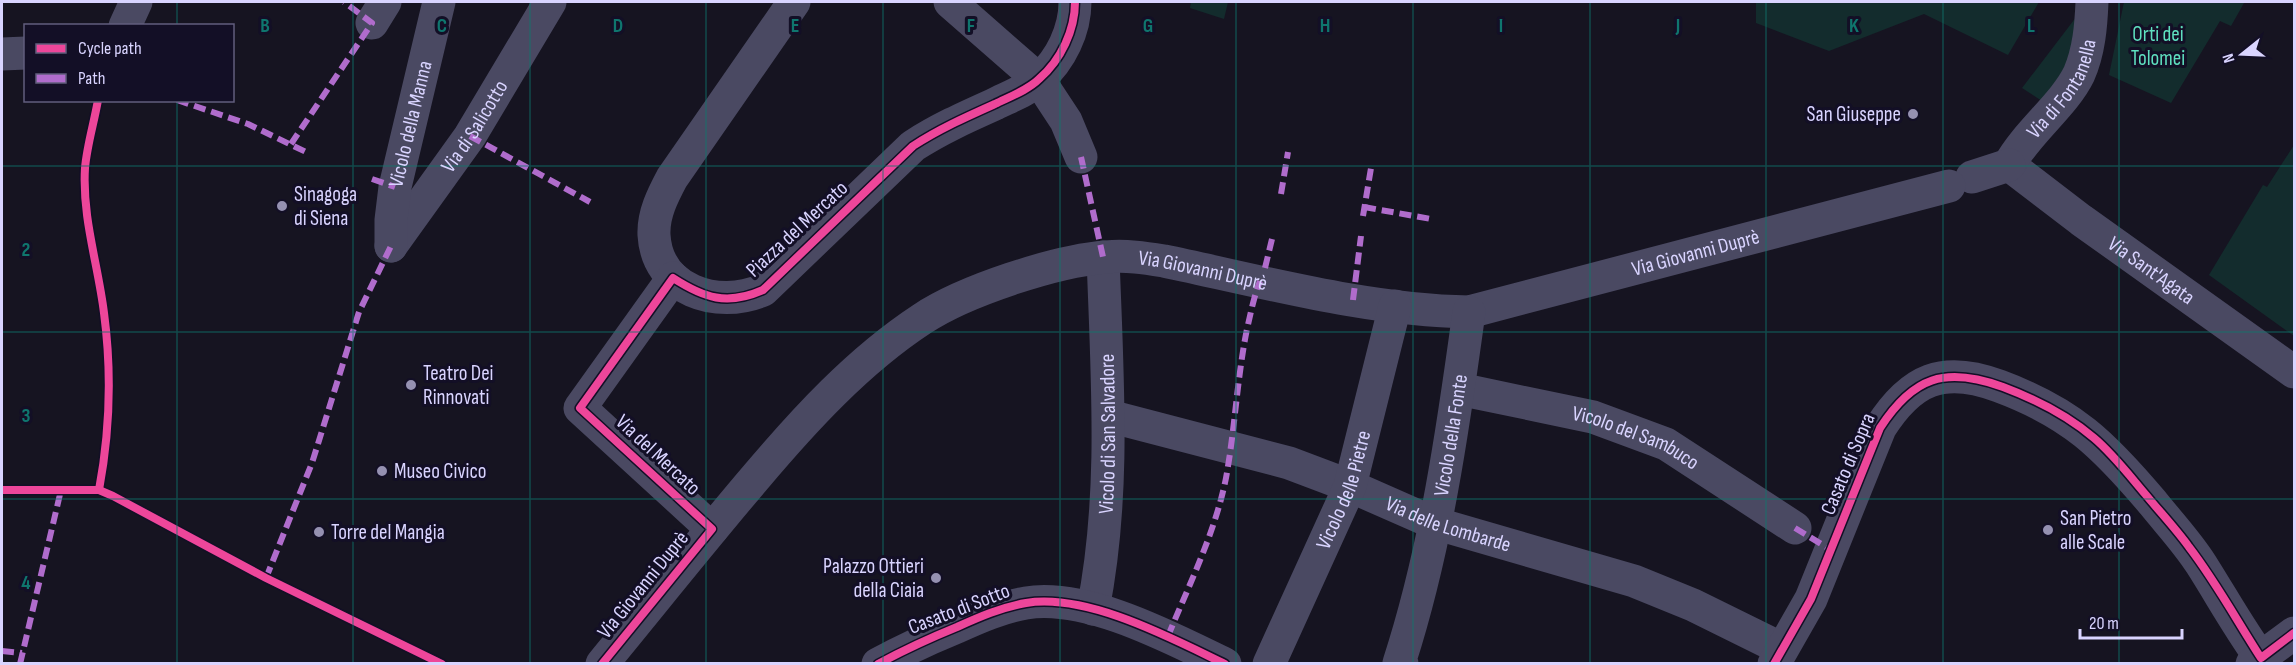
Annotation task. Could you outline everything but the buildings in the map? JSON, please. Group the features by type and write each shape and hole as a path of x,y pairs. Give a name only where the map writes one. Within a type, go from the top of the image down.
{"street":[{"path":"126,24 136,2"},
{"name":"Vicolo della Manna","path":"391,246 390,220 395,187 439,2"},
{"name":"Via di Salicotto","path":"391,246 470,136 550,2"},
{"path":"673,278 663,264 655,245 654,232 662,197 672,178 794,2"},
{"path":"950,2 1039,80 1066,121 1081,157"},
{"path":"1039,80 1068,39 1075,18 1075,2"},
{"name":"Via di Fontanella","path":"2009,165 2018,149 2078,76 2088,45 2092,2"},
{"path":"2,54 24,53"},
{"name":"Piazza del Mercato","path":"673,278 703,295 720,298 736,298 763,290 913,146 933,132 1018,93 1039,80"},
{"name":"Via Giovanni Duprè","path":"602,663 782,446 816,410 880,350 922,319 964,297 991,287 1057,267 1103,257 1135,257 1353,300 1469,312 1961,182 2009,165"},
{"name":"Via Sant'Agata","path":"2009,165 2081,220 2295,372"},
{"name":"Vicolo di San Salvadore","path":"1092,609 1103,549 1109,416 1103,257"},
{"name":"Via del Mercato","path":"673,278 580,408 712,529"},
{"name":"Vicolo delle Pietre","path":"1269,663 1350,486 1395,306"},
{"name":"Vicolo della Fonte","path":"1401,663 1417,606 1460,389 1469,312"},
{"name":"Casato di Sopra","path":"1778,656 1800,620 1817,584 1880,428 1897,403 1910,391 1924,383 1954,376 1988,381 2019,393 2054,410 2094,438 2120,464 2190,548 2259,662"},
{"name":"Vicolo del Sambuco","path":"1460,389 1593,417 1666,444 1795,528"},
{"name":"Via delle Lombarde","path":"1109,416 1289,463 1350,486 1434,523 1634,581 1693,605 1778,656"},
{"name":"Casato di Sotto","path":"878,663 987,614 1028,602 1056,602 1092,609 1168,636 1225,663"},
{"path":"2259,662 2295,633"}],"green space":[{"path":"1191,2 1228,2 1224,19 1190,8"},
{"path":"1756,2 2039,2 2008,55 1924,14 1829,51 1756,23"},
{"name":"Orti dei Tolomei","path":"2124,2 2244,3 2231,26 2220,21 2171,103 2109,75"},
{"path":"2080,12 2074,55 2042,101 2022,88"},
{"path":"2294,145 2294,336 2209,275 2263,185 2267,187"}],"marked path":[{"path":"291,144 372,23 344,2"},
{"path":"183,102 248,124 306,152"},
{"path":"470,136 590,202"},
{"path":"1281,194 1288,152"},
{"path":"1081,157 1103,257"},
{"path":"1363,216 1371,168"},
{"path":"372,179 395,187"},
{"path":"1364,207 1431,219"},
{"path":"1353,300 1361,236"},
{"path":"1265,268 1272,239"},
{"path":"266,578 312,463 359,312 391,246"},
{"path":"1168,636 1201,558 1221,498 1229,460 1247,329 1260,281"},
{"path":"20,664 61,490"},
{"path":"1795,528 1831,550"},
{"path":"2,651 22,653"}],"cycle path":[{"path":"602,664 712,529 580,408 673,278 695,291 716,298 738,298 763,290 913,146 1018,93 1039,79 1054,63 1065,44 1072,23 1075,2"},
{"path":"98,102 86,159 85,187 88,223 107,335 108,424 99,490"},
{"path":"1774,664 1811,599 1880,428 1892,411 1918,387 1932,380 1947,377 1964,377 1982,381 2027,397 2073,422 2101,444 2184,540 2261,658 2294,633"},
{"path":"2,490 99,490 266,578 442,664"},
{"path":"878,664 991,613 1026,603 1050,602 1102,611 1128,620 1225,664"}],"place":[{"name":"San Giuseppe","path":"1913,114"},
{"name":"Sinagoga di Siena","path":"282,206"},
{"name":"Teatro Dei Rinnovati","path":"411,385"},
{"name":"Museo Civico","path":"382,471"},
{"name":"San Pietro alle Scale","path":"2048,530"},
{"name":"Torre del Mangia","path":"319,532"},
{"name":"Palazzo Ottieri della Ciaia","path":"936,578"}]}
